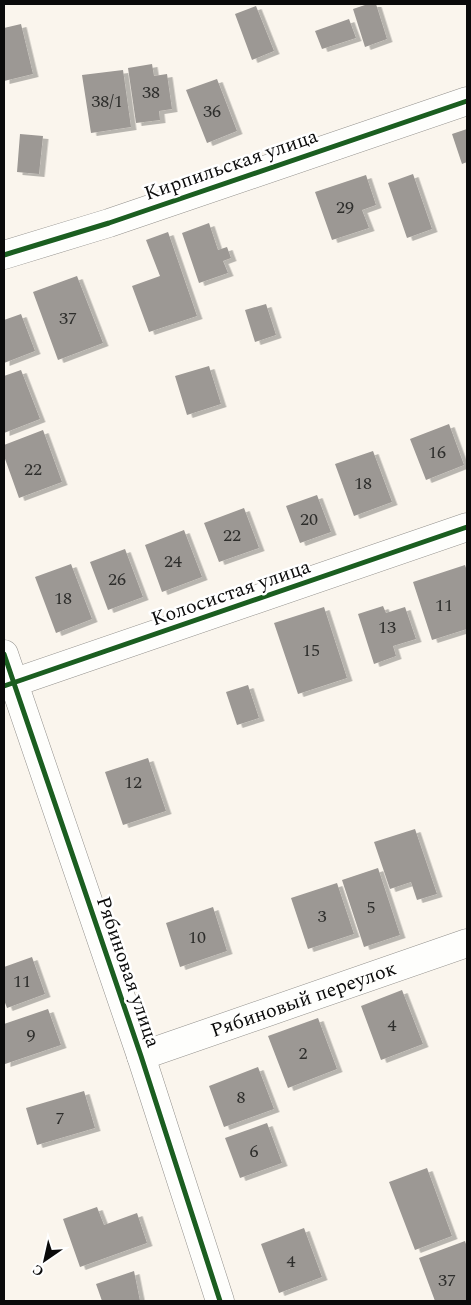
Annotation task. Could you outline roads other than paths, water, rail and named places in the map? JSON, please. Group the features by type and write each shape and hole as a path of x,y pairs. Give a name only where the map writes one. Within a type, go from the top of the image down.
{"street":[{"name":"Кирпильская улица","path":"4,255 109,223 467,101"},
{"name":"Колосистая улица","path":"8,685 467,527"},
{"name":"Рябиновая улица","path":"4,654 8,685 141,1056 220,1301"},
{"name":"Рябиновый переулок","path":"141,1056 467,943"}]}
